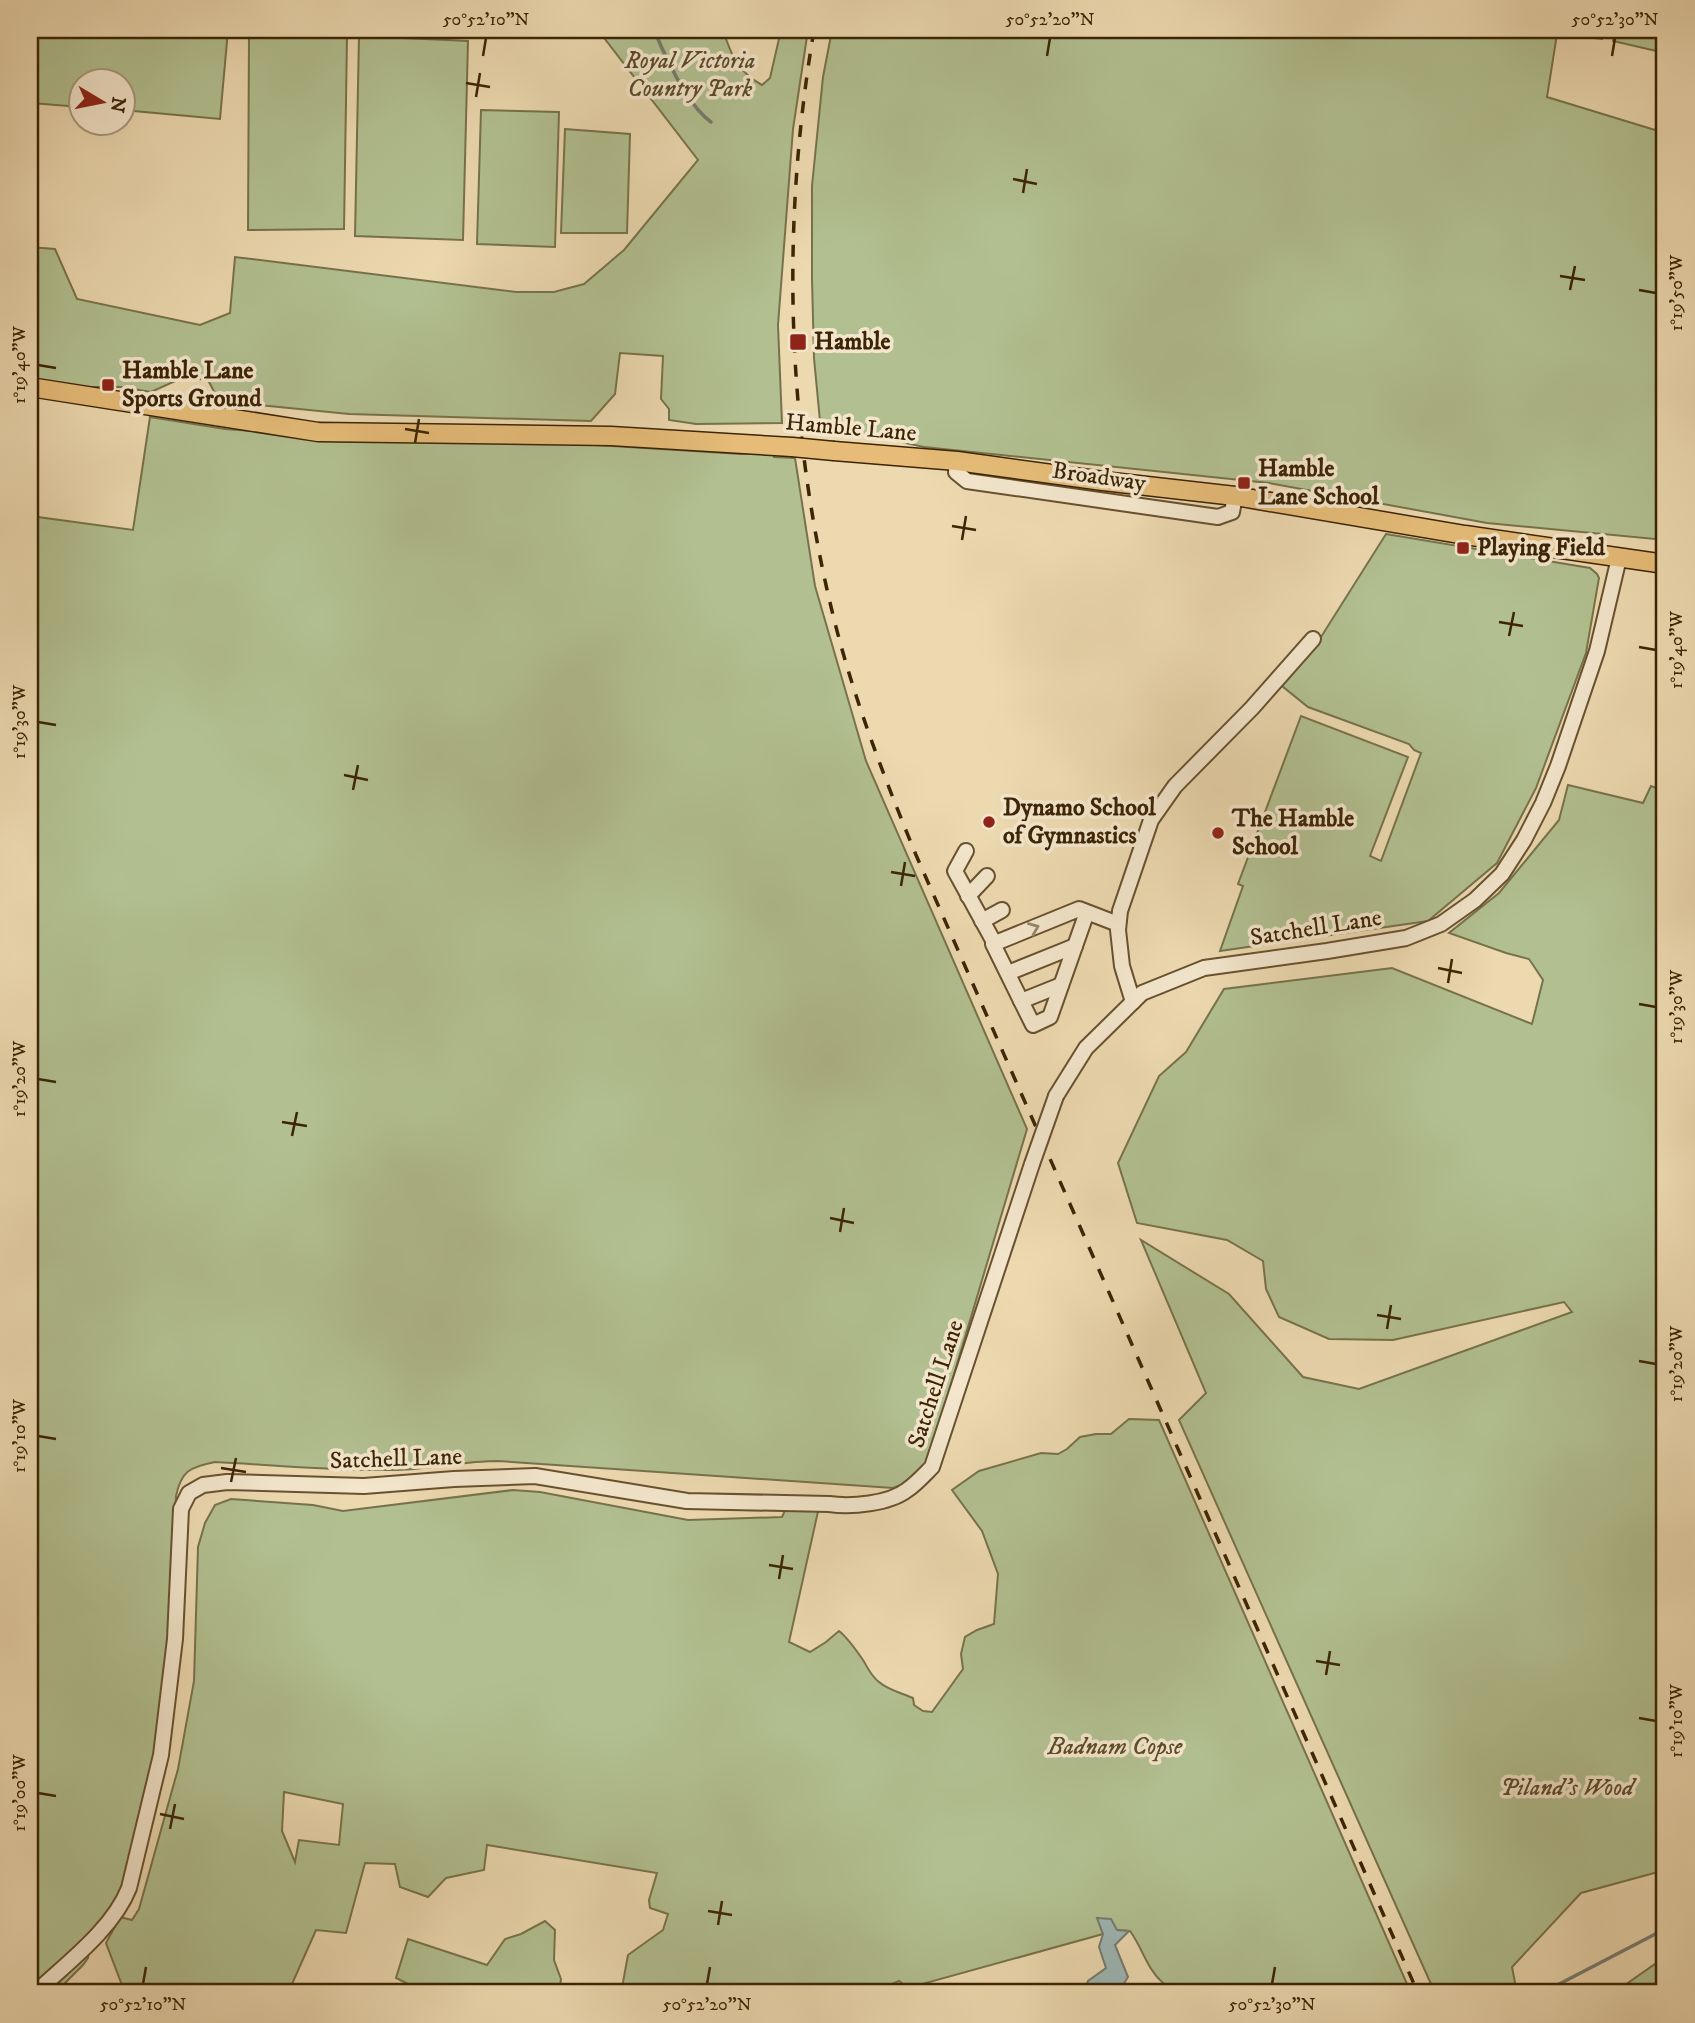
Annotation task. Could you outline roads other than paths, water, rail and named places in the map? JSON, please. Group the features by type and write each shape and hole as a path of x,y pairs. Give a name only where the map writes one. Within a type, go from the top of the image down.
{"main road":[{"name":"Hamble Lane","path":"30,387 318,432 600,436 792,447 957,461 1235,496 1465,535 1665,564"}],"street":[{"name":"Satchell Lane","path":"35,1993 93,1939 119,1908 129,1888 161,1755 175,1639 181,1509 189,1493 203,1485 228,1482 364,1486 535,1476 687,1501 844,1506 890,1499 906,1492 932,1467 1056,1096 1086,1048 1142,993 1204,968 1406,938 1441,924 1475,900 1502,874 1524,841 1543,803 1562,756 1597,651 1619,558"},
{"path":"1133,1002 1122,966 1118,924 1151,820 1175,786 1252,708 1313,639"},
{"path":"966,851 955,871 995,944 1034,1026 1050,1017 1087,912"},
{"path":"968,896 987,876"},
{"path":"995,944 1079,909 1118,924"},
{"path":"982,921 1002,910"},
{"path":"1008,973 1075,946"},
{"path":"1021,1001 1061,985"}],"water":[{"path":"1097,1918 1111,1919 1117,1930 1129,1931 1115,1945 1128,1977 1118,1993 1083,1993 1088,1981 1106,1968 1099,1947 1103,1934"}],"waterway":[{"path":"654,30 686,93 702,115 711,122"},
{"path":"1542,1993 1665,1929"}],"railway":[{"path":"814,30 796,176 793,250 798,397 817,543 850,676 916,855 1418,1993"}],"place":[{"name":"Hamble","path":"798,342"},
{"name":"Hamble Lane Sports Ground","path":"108,385"},
{"name":"Hamble Lane School","path":"1244,483"},
{"name":"Playing Field","path":"1463,548"},
{"name":"Dynamo School of Gymnastics","path":"989,822"},
{"name":"The Hamble School","path":"1218,833"}],"park label":[{"name":"Royal Victoria Country Park","path":"690,75"},
{"name":"Badnam Copse","path":"1115,1747"},
{"name":"Piland's Wood","path":"1567,1788"}]}
